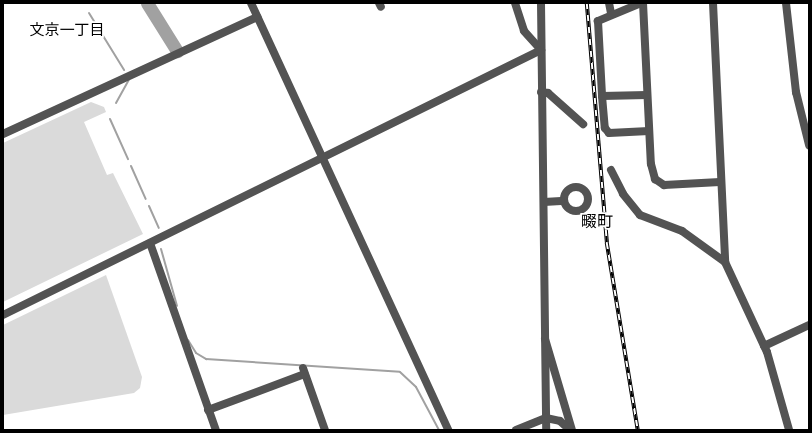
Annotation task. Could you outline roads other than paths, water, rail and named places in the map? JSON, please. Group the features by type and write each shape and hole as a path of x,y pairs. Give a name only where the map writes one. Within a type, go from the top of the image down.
{"street":[{"path":"251,3 321,160 448,430"},
{"path":"515,3 524,31 541,50"},
{"path":"541,3 546,430"},
{"path":"609,3 611,13"},
{"path":"650,131 609,133 605,128 602,96 598,21 611,13 642,3 650,131 651,164 658,183 720,182"},
{"path":"713,3 720,182 725,262 764,346 790,430"},
{"path":"786,3 796,92 809,145"},
{"path":"3,134 257,17"},
{"path":"3,316 541,50"},
{"path":"541,92 548,93 583,124"},
{"path":"602,96 647,95"},
{"path":"611,170 623,194 640,215 682,231 725,262"},
{"path":"544,202 561,200"},
{"path":"150,243 216,430"},
{"path":"764,346 809,325"},
{"path":"545,339 571,430"},
{"path":"208,410 304,371 325,430"},
{"path":"516,430 546,418 560,421 571,430"}],"waterway":[{"path":"147,3 177,51"},
{"path":"89,13 124,70"},
{"path":"116,103 129,80"},
{"path":"110,119 128,159"},
{"path":"131,166 146,199"},
{"path":"149,206 159,228"},
{"path":"161,249 177,306"},
{"path":"188,340 196,353 206,359 400,372 416,387 439,430"}],"railway":[{"path":"587,3 607,243 638,430"}],"district":[{"name":"文京一丁目","path":"67,31"},
{"name":"畷町","path":"597,223"}]}
